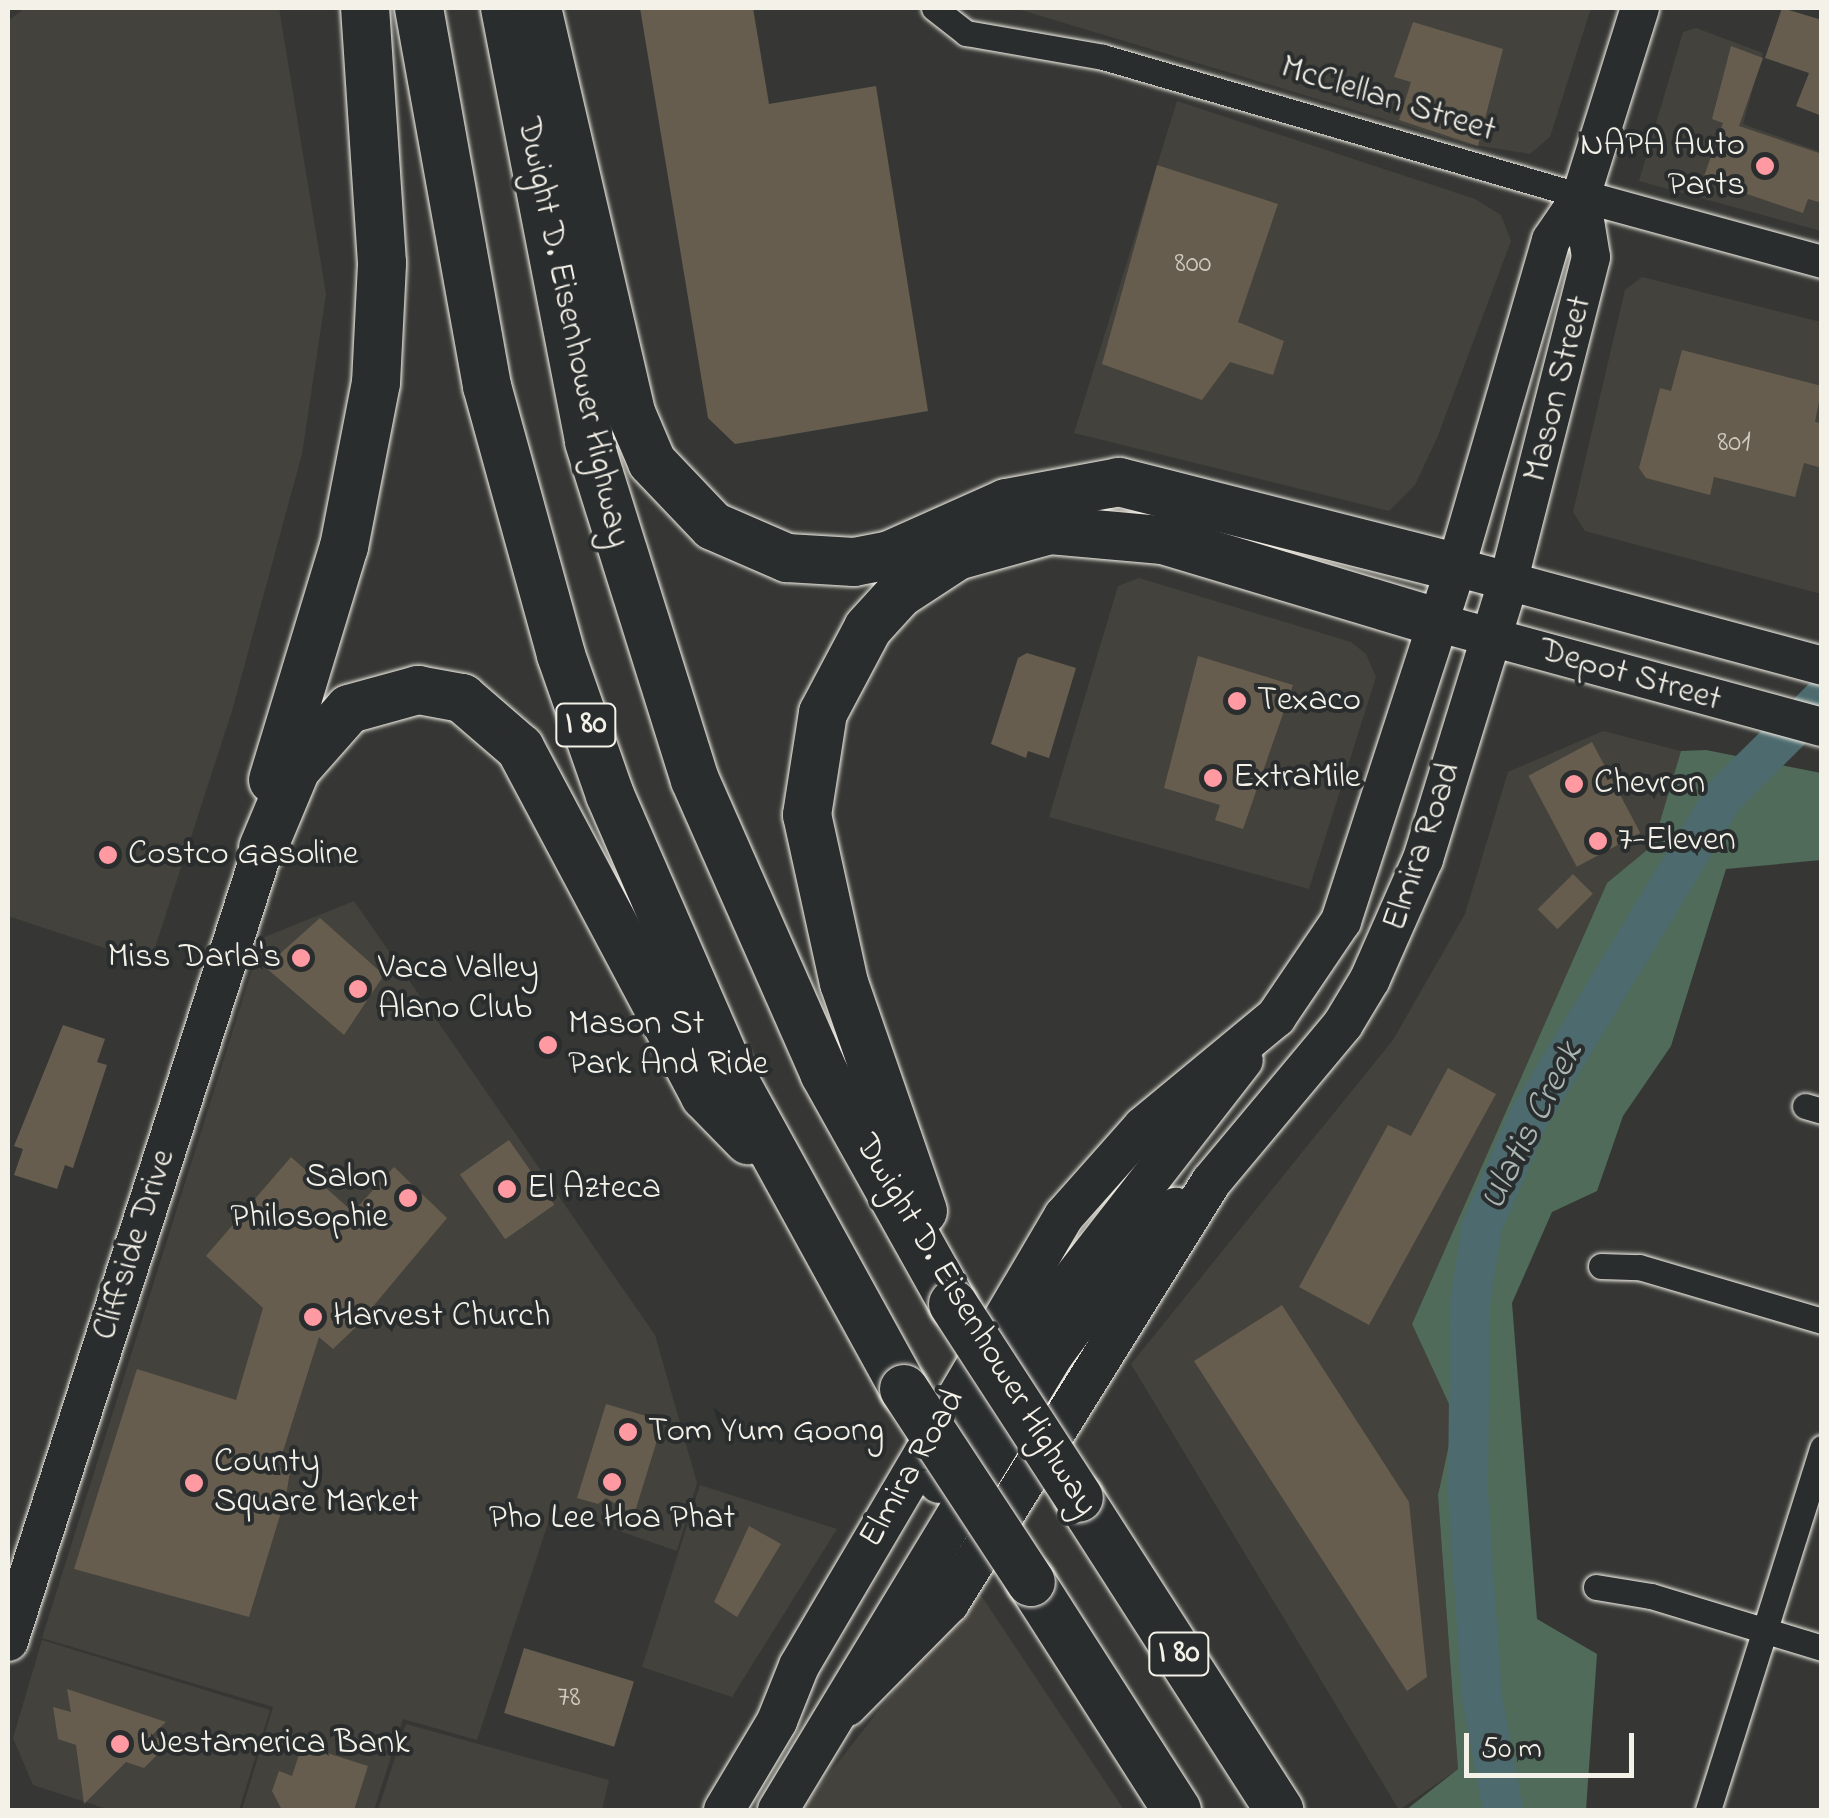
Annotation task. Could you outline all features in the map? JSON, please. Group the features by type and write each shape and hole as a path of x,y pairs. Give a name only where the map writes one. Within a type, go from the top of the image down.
{"highway":[{"path":"263,848 263,813 344,547 376,383 382,263 365,8"},
{"name":"I 80","path":"419,8 487,386 561,655 668,937 782,1175 904,1389 1177,1810"},
{"name":"Dwight D. Eisenhower Highway","path":"505,8 589,442 694,780 824,1073 953,1304 1280,1810"},
{"path":"537,8 632,415 652,462 714,526 788,558 854,562 890,555 1006,503 1119,482 1456,567"},
{"path":"953,1304 844,983 812,861 810,765 823,713 868,628 933,569 1050,530 1163,540 1439,623"},
{"path":"263,848 296,769 349,710 418,690 462,698 520,748 705,1096 782,1175"}],"main road":[{"name":"Mason Street","path":"1456,567 1551,240 1582,196 1640,8"},
{"name":"Mason Street","path":"1509,580 1591,257 1582,196"},
{"name":"Depot Street","path":"1456,567 1813,664"},
{"name":"Elmira Road","path":"724,1810 777,1721 832,1656 1032,1331 1276,1018 1341,922 1456,567"},
{"name":"Elmira Road","path":"778,1810 847,1706 1054,1354 1164,1218 1211,1182 1343,1024 1401,920 1509,580"},
{"name":"Depot Street","path":"1439,623 1822,727"},
{"name":"Cliffside Drive","path":"8,1641 263,848"}],"street":[{"name":"McClellan Street","path":"934,9 966,34 1103,57 1822,262"},
{"path":"1601,1266 1639,1266 1822,1321"},
{"path":"1708,1810 1822,1448"},
{"path":"1596,1587 1822,1648"}],"shaded area":[{"path":"25,8 279,8 326,294 302,454 232,711 150,963 8,916 8,21"},
{"path":"1014,8 1591,8 1550,137 1530,154 1467,144"},
{"path":"1696,28 1763,53 1743,124 1821,152 1821,231 1639,181 1683,32"},
{"path":"1177,101 1475,199 1501,215 1511,241 1437,438 1415,485 1389,511 1074,433"},
{"path":"1642,277 1821,322 1821,594 1585,531 1573,512 1625,290"},
{"path":"1139,578 1351,642 1366,654 1376,677 1309,889 1049,817 1118,586"},
{"path":"1603,731 1681,751 1653,845 1607,883 1412,1324 1455,1417 1438,1495 1458,1769 1399,1810 1131,1364 1393,1040 1465,914 1508,772"},
{"path":"354,901 655,1335 697,1483 677,1551 553,1508 477,1740 403,1719 374,1810 242,1810 273,1707 42,1638 262,938"},
{"path":"700,1485 837,1529 732,1697 642,1667"},
{"path":"970,1579 1124,1810 801,1810 922,1655"},
{"path":"42,1640 270,1710 239,1810 110,1810 33,1785 13,1738"},
{"path":"406,1724 609,1780 602,1810 378,1810"}],"green space":[{"path":"1706,750 1821,773 1821,860 1726,869 1671,1046 1623,1116 1597,1191 1552,1212 1512,1303 1537,1619 1597,1654 1586,1810 1406,1810 1458,1769 1438,1495 1455,1417 1412,1324 1607,883 1653,845 1681,751"}],"building":[{"path":"640,8 753,8 769,104 876,86 928,411 735,444 708,418"},
{"path":"1782,8 1822,20 1822,116 1796,106 1809,73 1765,58"},
{"path":"1413,22 1503,49 1478,146 1399,120 1411,82 1394,77"},
{"name":"NAPA Auto Parts","path":"1731,46 1763,58 1739,126 1822,154 1822,203 1808,199 1803,213 1703,179 1723,123 1712,119"},
{"path":"1157,165 1278,204 1238,322 1284,341 1273,375 1230,362 1202,400 1102,364"},
{"path":"1682,350 1822,386 1815,422 1822,423 1822,468 1804,463 1795,497 1714,477 1710,495 1646,478 1639,468 1660,388 1671,391"},
{"path":"1027,653 1076,668 1049,758 1028,751 1026,758 991,744 1018,658"},
{"path":"1198,656 1293,685 1243,829 1215,820 1220,805 1164,788"},
{"path":"1592,742 1640,833 1577,867 1528,776"},
{"path":"1573,874 1593,894 1557,929 1538,909"},
{"path":"320,918 384,975 344,1035 265,967"},
{"path":"63,1025 105,1039 97,1062 107,1065 73,1168 65,1165 57,1189 14,1175 23,1149 14,1146"},
{"path":"1448,1068 1496,1094 1369,1325 1299,1287 1388,1125 1411,1136"},
{"name":"El Azteca","path":"509,1140 554,1205 505,1239 460,1174"},
{"path":"291,1157 353,1212 394,1167 447,1218 333,1349 319,1337 278,1467 290,1472 286,1496 249,1617 74,1569 137,1369 236,1400 263,1308 206,1256"},
{"path":"1282,1305 1409,1502 1427,1677 1407,1691 1194,1361"},
{"path":"606,1404 663,1421 634,1515 606,1498 598,1504 577,1498"},
{"path":"749,1526 781,1544 737,1617 714,1602"},
{"path":"524,1648 634,1682 614,1747 504,1713"},
{"name":"Westamerica Bank","path":"67,1689 166,1722 151,1736 170,1742 144,1768 126,1762 84,1804 76,1745 58,1739 53,1707 71,1712"},
{"path":"302,1745 368,1766 354,1810 282,1810 272,1791 279,1771 292,1776"}],"waterway":[{"name":"Ulatis Creek","path":"1503,1810 1482,1698 1468,1490 1470,1303 1482,1226 1529,1117 1724,796 1822,699"}],"place":[{"name":"NAPA Auto Parts","path":"1765,166"},
{"name":"Texaco","path":"1237,701"},
{"name":"ExtraMile","path":"1213,778"},
{"name":"Chevron","path":"1574,784"},
{"name":"7-Eleven","path":"1598,841"},
{"name":"Costco Gasoline","path":"108,855"},
{"name":"Miss Darla's","path":"301,958"},
{"name":"Vaca Valley Alano Club","path":"358,989"},
{"name":"Mason St Park And Ride","path":"548,1045"},
{"name":"El Azteca","path":"507,1189"},
{"name":"Salon Philosophie","path":"408,1198"},
{"name":"Harvest Church","path":"313,1317"},
{"name":"Tom Yum Goong","path":"628,1432"},
{"name":"Pho Lee Hoa Phat","path":"612,1482"},
{"name":"County Square Market","path":"194,1483"},
{"name":"Westamerica Bank","path":"120,1744"}]}
